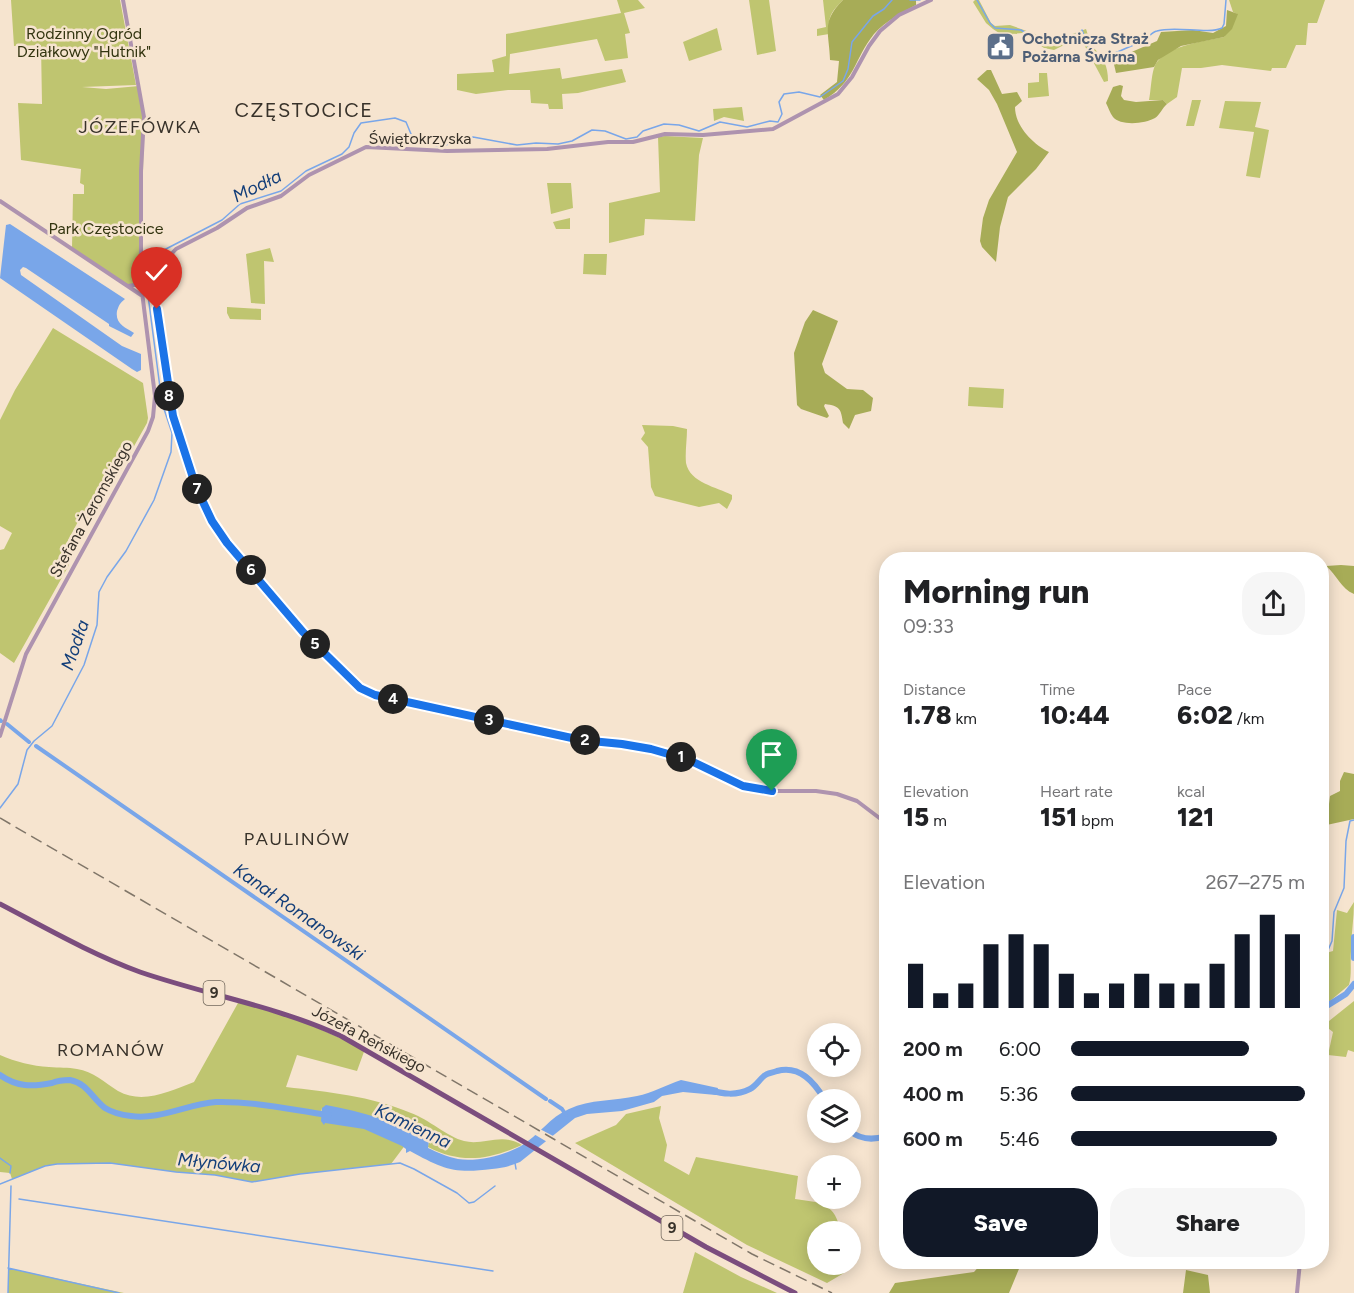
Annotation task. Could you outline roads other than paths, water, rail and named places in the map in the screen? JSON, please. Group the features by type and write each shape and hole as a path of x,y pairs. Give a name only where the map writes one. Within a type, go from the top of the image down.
{"main road":[{"name":"Józefa Reńskiego","path":"0,904 90,951 126,966 159,978 273,1009 329,1030 706,1248 795,1293"}],"street":[{"path":"123,0 144,117 141,171 146,283 173,416 196,487 208,513 227,543 293,620 356,684 371,694 581,740 651,749 689,760 752,789 816,791 845,796 858,801 879,818"},
{"name":"Świętokrzyska","path":"146,283 176,249 247,208 281,196 309,175 366,147 456,151 547,149 608,142 633,142 664,134 703,135 779,127 838,94 852,77 869,45 880,31 899,15 931,0"},
{"path":"0,201 141,296"},
{"path":"127,286 146,283"},
{"name":"Stefana Żeromskiego","path":"0,736 29,646 148,431 153,417 155,396 141,296 146,283"},
{"path":"1297,1293 1299,1269"}],"water":[{"path":"10,224 125,299 119,306 117,315 121,325 134,333 131,337 109,326 26,268 23,267 20,270 21,275 122,346 141,354 141,370 137,372 132,369 0,278 6,225"},
{"path":"681,1080 718,1088 716,1095 683,1092 662,1096 654,1102 622,1111 587,1114 575,1118 520,1162 492,1169 468,1171 449,1169 410,1151 406,1153 406,1149 402,1146 364,1129 325,1123 324,1125 321,1121 322,1108 326,1105 353,1111 392,1122 417,1133 429,1140 428,1148 446,1156 466,1160 482,1159 521,1146 562,1112 577,1106 643,1095"}],"waterway":[{"name":"Modła","path":"0,808 18,784 27,750 52,726 84,665 97,625 99,592 126,551 154,500 171,452 172,433 162,403 146,280 152,263 162,251 222,220 240,204 281,191 306,171 342,154 349,147 361,123 395,118 406,122 411,134 418,141 442,147 458,139 473,137 517,145 558,144 572,141 592,130 605,131 626,139 637,137 643,131 664,124 679,125 699,131 720,122 747,127 770,121 778,122 782,114 779,102 784,94 799,92 820,97 843,81 848,69 852,42 873,16 892,0"},
{"name":"Modła","path":"910,0 920,0"},
{"name":"Modła","path":"977,0 995,28 1021,30 1049,45 1067,40 1082,30 1090,52 1106,55 1140,42 1154,32 1165,29 1208,31 1222,28 1226,0"},
{"name":"Kanał Romanowski","path":"7,724 29,742"},
{"name":"Kanał Romanowski","path":"36,746 546,1099"},
{"path":"1329,948 1332,941 1334,912 1344,888 1346,841 1350,821 1354,820"},
{"name":"Kamienna","path":"1354,937 1354,958"},
{"name":"Kamienna","path":"1329,1005 1346,994 1354,984"},
{"name":"Kamienna","path":"709,1090 740,1093 752,1088 767,1074 785,1070 793,1070 806,1076 817,1089"},
{"name":"Kamienna","path":"0,1075 12,1082 25,1085 70,1080 81,1084 105,1108 118,1114 131,1116 152,1116 216,1102 259,1104 329,1115"},
{"name":"Kanał Romanowski","path":"550,1101 562,1109 566,1115"},
{"name":"Kamienna","path":"861,1136 879,1138"},
{"path":"0,1158 11,1166 10,1173"},
{"name":"Młynówka","path":"0,1184 45,1166 57,1164 110,1163 215,1175 252,1182 300,1174 400,1163 457,1193 469,1203 474,1202 495,1186"},
{"name":"Młynówka","path":"515,1163 516,1169"},
{"path":"8,1293 11,1186"},
{"path":"19,1199 493,1271"},
{"path":"8,1268 119,1293"}],"railway":[{"path":"0,818 752,1254 832,1293"}],"place":[{"name":"Ochotnicza Straż Pożarna Świrna","path":"1001,47"}],"district":[{"name":"CZĘSTOCICE","path":"304,110"},
{"name":"JÓZEFÓWKA","path":"140,127"},
{"name":"PAULINÓW","path":"297,839"},
{"name":"ROMANÓW","path":"111,1050"}],"park label":[{"name":"Rodzinny Ogród Działkowy \"Hutnik\"","path":"84,42"},
{"name":"Park Częstocice","path":"106,228"}]}
